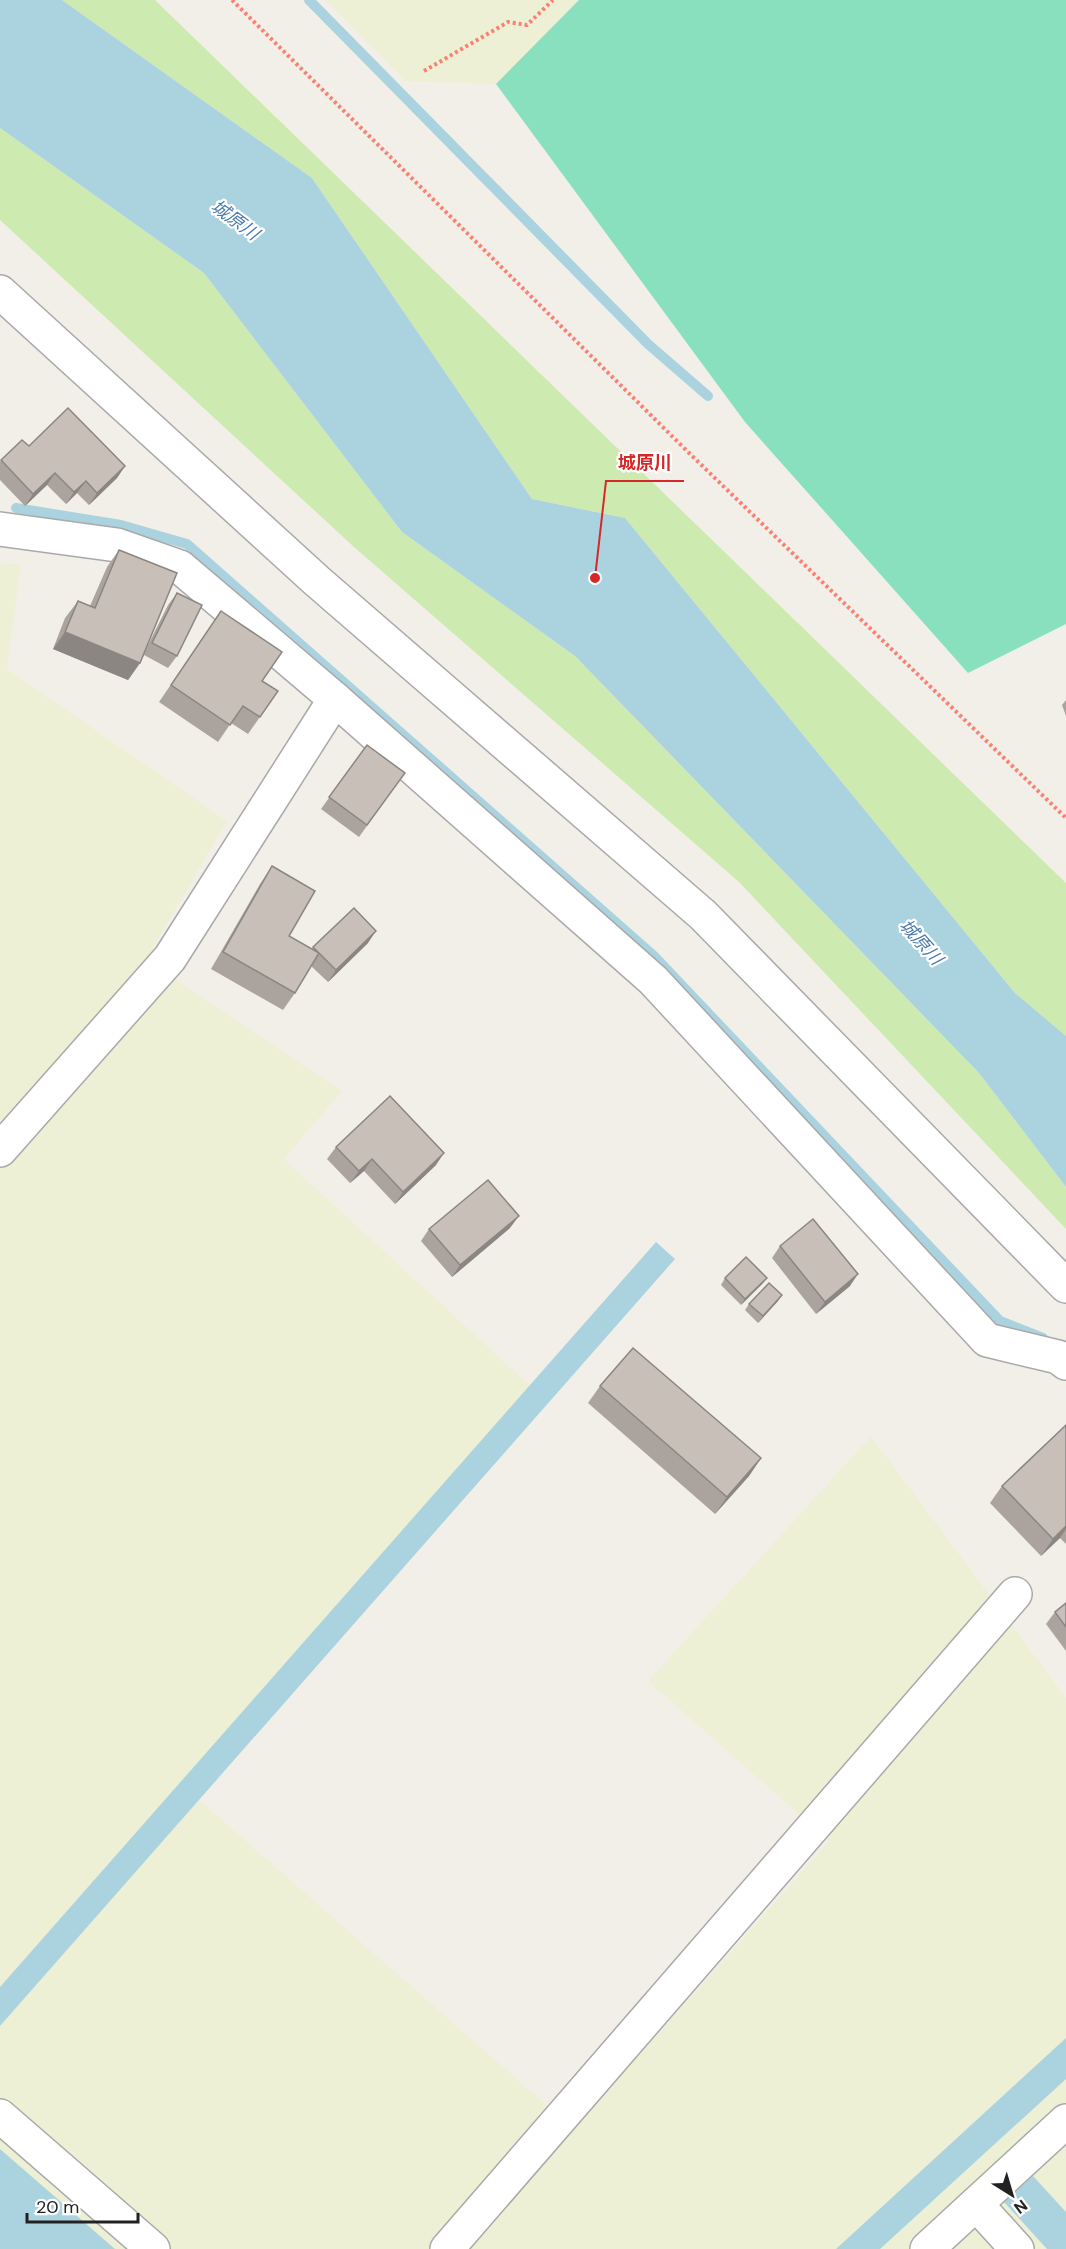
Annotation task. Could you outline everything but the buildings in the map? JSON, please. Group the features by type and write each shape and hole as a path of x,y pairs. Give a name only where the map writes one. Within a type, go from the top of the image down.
{"street":[{"path":"0,292 317,581 703,915 1066,1286"},
{"path":"0,529 117,545 180,567 335,699 653,980 987,1340 1058,1357 1066,1363"},
{"path":"0,1150 170,958 335,699"},
{"path":"447,2249 1015,1594"},
{"path":"0,2116 153,2249"},
{"path":"927,2249 1066,2121"},
{"path":"976,2204 1017,2249"}],"path":[{"path":"232,0 695,459 1066,818"},
{"path":"424,71 508,22 527,25 553,0"}],"green space":[{"path":"62,0 155,0 1066,883 1066,1036 1015,993 625,518 532,499 312,178"},
{"path":"326,0 579,0 496,84 405,81"},
{"path":"579,0 1066,0 1066,624 968,673 745,422 496,84"},
{"path":"0,128 204,273 402,532 575,656 979,1073 1066,1187 1066,1229 739,882 354,547 0,220"},
{"path":"0,563 21,565 7,669 227,821 146,960 342,1091 284,1159 534,1389 189,1791 574,2129 829,1841 648,1681 871,1436 1066,1698 1066,2249 0,2249"}],"water":[{"path":"0,0 62,0 312,178 532,499 625,518 1015,993 1066,1036 1066,1187 979,1073 575,656 402,532 204,273 0,128"},
{"path":"656,1242 675,1259 0,2026 0,1987"},
{"path":"1066,2038 1066,2079 880,2249 836,2249"},
{"path":"0,2149 115,2249 0,2249"},
{"path":"1033,2176 1066,2212 1066,2249 1047,2249 1004,2202"}],"waterway":[{"path":"309,0 648,344 708,396"},
{"path":"16,508 121,525 187,544 654,956 1000,1321 1043,1338"}],"place":[{"name":"城原川","path":"595,578"}]}
